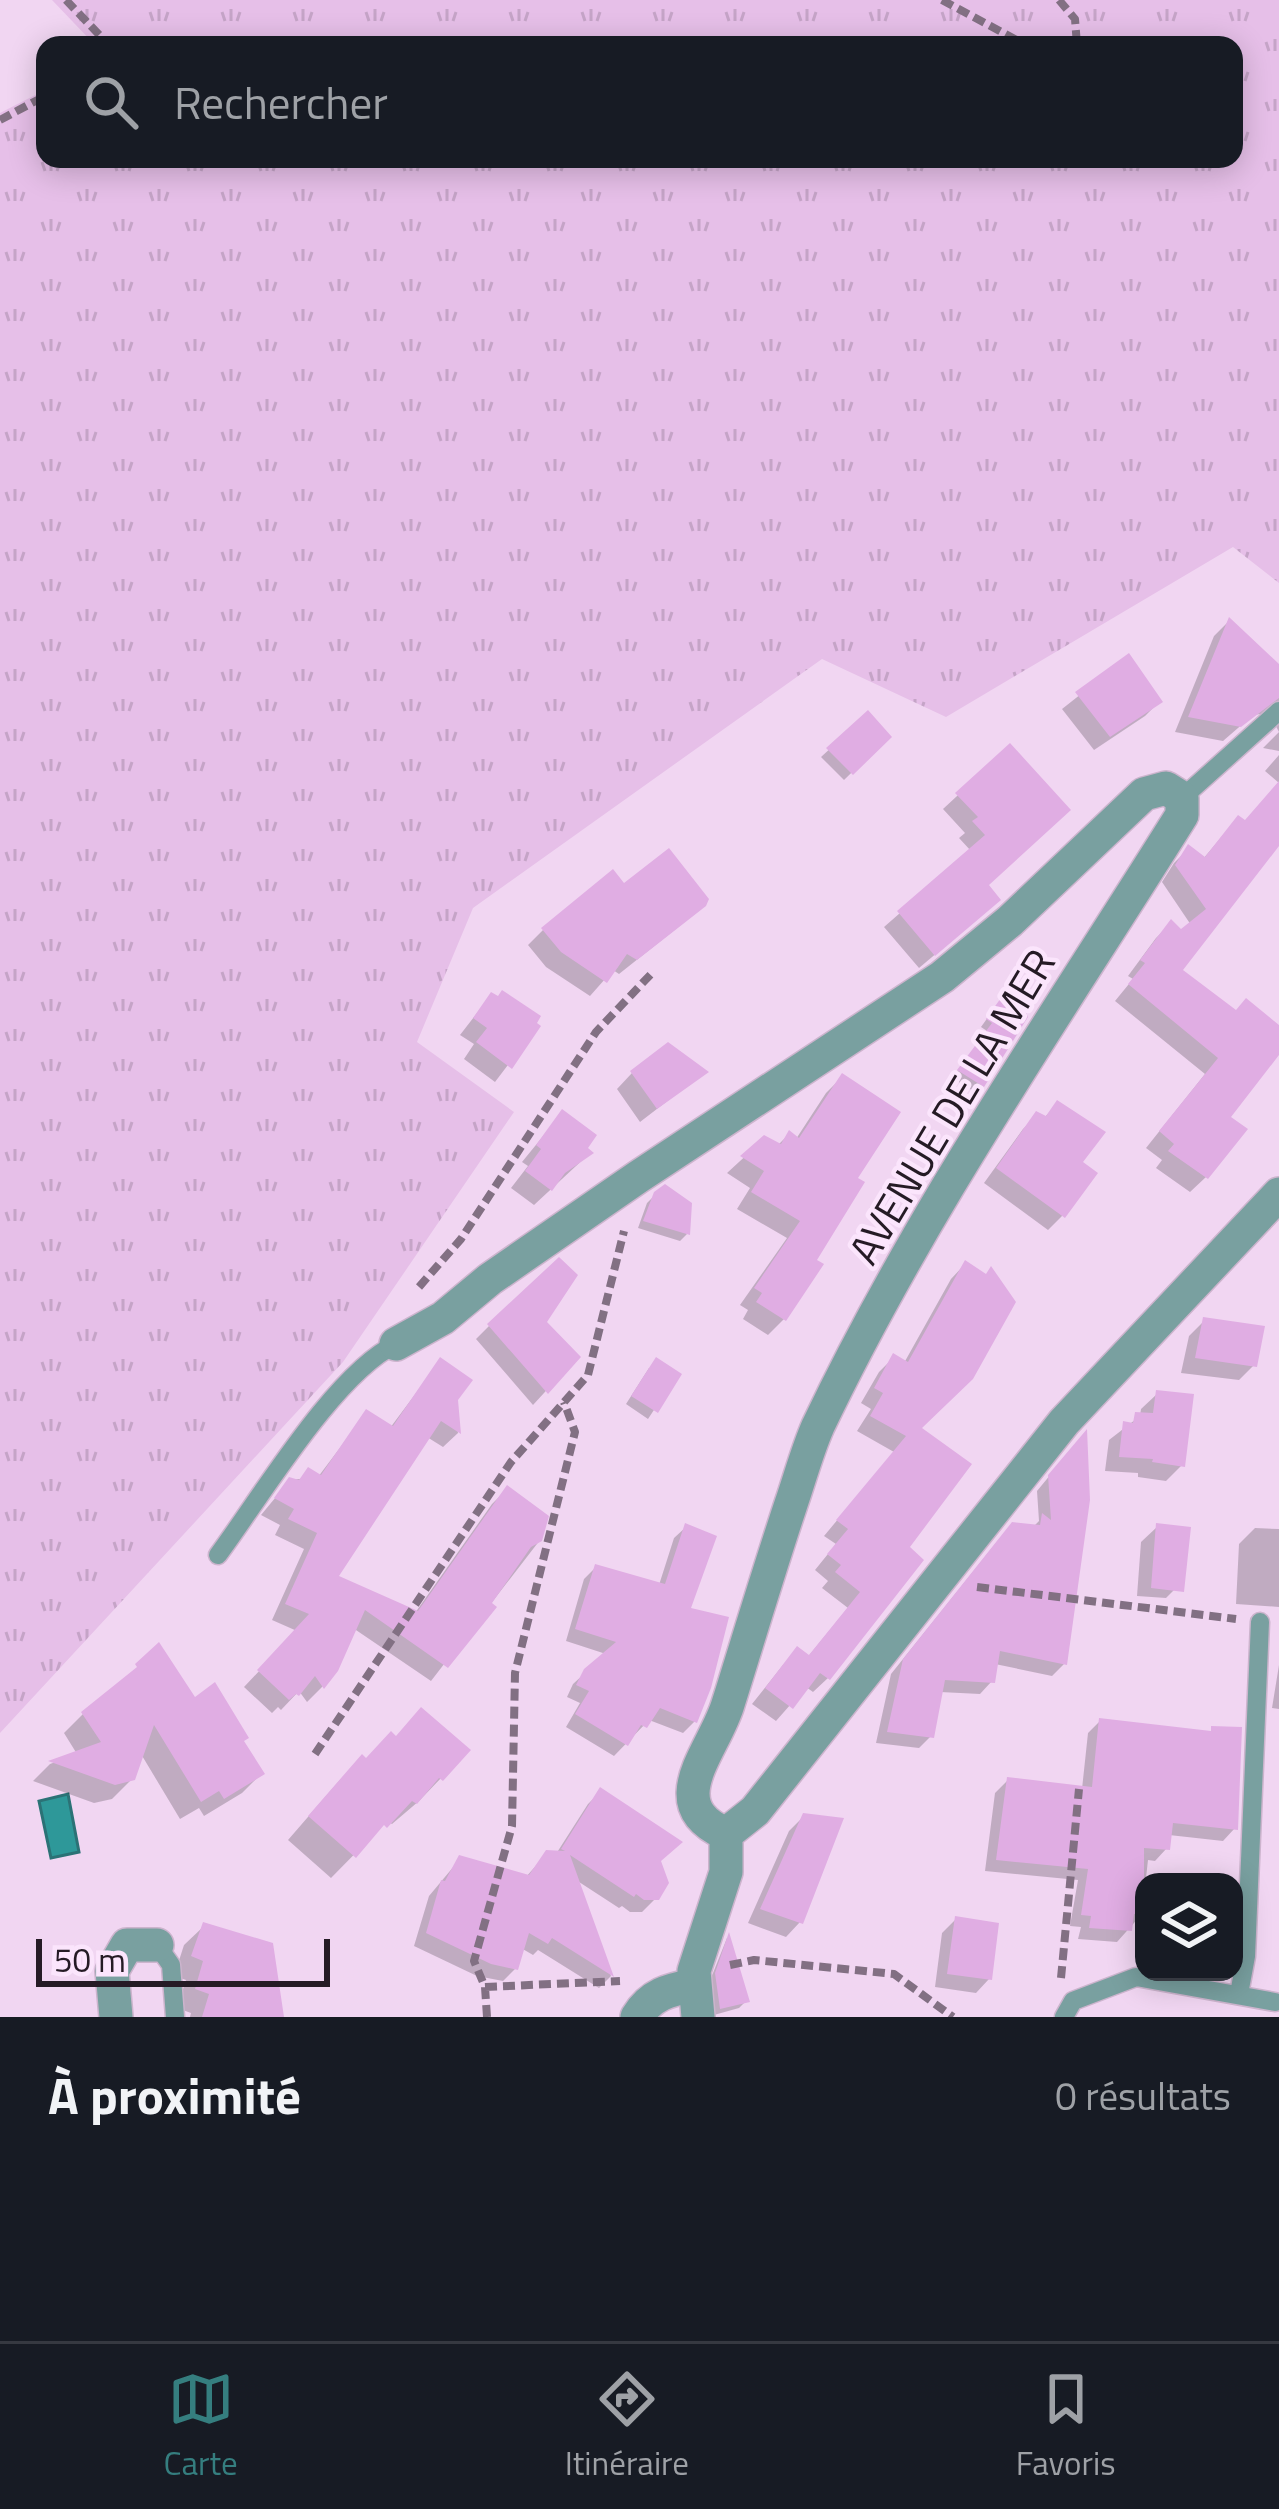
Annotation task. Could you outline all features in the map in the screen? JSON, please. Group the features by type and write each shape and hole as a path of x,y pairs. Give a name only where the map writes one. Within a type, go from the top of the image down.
{"street":[{"name":"AVENUE DE LA MER","path":"396,1344 443,1318 490,1279 638,1177 942,977 1010,921 1144,794 1166,788 1182,798 1182,815 928,1221 816,1430 754,1613 727,1710 692,1784 694,1808 704,1825 726,1834"},
{"path":"637,2017 646,2002 666,1991 700,1985 726,1872 726,1834 755,1811 1064,1422 1279,1194"},
{"path":"116,2017 112,1971 127,1945 157,1945"}],"lane":[{"path":"1182,798 1279,711"},
{"name":"AVENUE DE LA MER","path":"218,1555 345,1382 375,1354 396,1344"},
{"path":"1239,1994 1246,1956 1260,1622"},
{"path":"157,1945 171,1966 175,2017"},
{"path":"1068,2009 1136,1977 1275,2002"}],"path":[{"path":"66,0 100,36"},
{"path":"942,0 1009,36"},
{"path":"1059,0 1075,19 1076,36"},
{"path":"0,120 36,101"},
{"path":"396,1344 390,1331 395,1315 461,1239 596,1032 652,973"},
{"path":"315,1754 511,1462 589,1375 638,1177"},
{"path":"487,2017 485,1987 474,1961 512,1826 514,1673 574,1432 564,1402"},
{"path":"936,1582 1260,1622"},
{"path":"1068,2009 1061,1983 1078,1789"},
{"path":"700,1985 754,1960 894,1974 953,2017"},
{"path":"485,1987 629,1980"}],"green space":[{"path":"52,0 1279,0 1279,583 1233,547 946,717 822,659 473,908 417,1042 514,1112 343,1362 0,1733 0,113 36,95 36,168 1243,168 1243,36 86,36"}],"shaded area":[{"path":"68,1794 79,1852 51,1858 39,1801"}],"building":[{"path":"1229,617 1279,664 1279,698 1241,727 1188,717"},
{"path":"1129,653 1163,702 1110,737 1075,692"},
{"path":"868,710 892,737 853,775 826,748"},
{"path":"1010,743 1071,810 989,885 1001,900 935,956 897,911 985,835 972,821 978,817 955,793"},
{"path":"1279,781 1279,846 1183,970 1236,1010 1246,998 1279,1025 1279,1055 1231,1117 1248,1129 1208,1179 1168,1151 1174,1144 1159,1131 1218,1058 1128,984 1171,919 1181,929 1206,909 1175,865 1188,844 1205,857 1238,815 1245,820"},
{"path":"669,848 709,899 706,906 637,960 627,954 607,983 561,952 541,928 613,869 624,883"},
{"path":"502,990 541,1016 537,1023 541,1026 512,1069 476,1042 487,1028 473,1018 491,992 498,996"},
{"path":"1003,995 1024,1008 1028,1017 984,1087 957,1070 992,1023 986,1019"},
{"path":"668,1042 709,1072 657,1109 630,1071"},
{"path":"842,1073 901,1112 858,1178 865,1182 817,1260 824,1264 786,1321 756,1302 762,1293 754,1288 800,1221 751,1192 764,1171 740,1156 764,1135 781,1144 789,1130 799,1138"},
{"path":"1057,1100 1106,1132 1083,1162 1098,1173 1065,1218 996,1168 1036,1111 1046,1116"},
{"path":"562,1109 597,1135 588,1148 594,1153 565,1173 552,1191 525,1171 541,1149 536,1145"},
{"path":"665,1184 692,1203 690,1235 643,1221 654,1192"},
{"path":"559,1257 578,1275 547,1322 581,1357 548,1394 487,1324"},
{"path":"965,1260 986,1274 991,1266 1016,1302 973,1379 922,1428 972,1464 910,1547 924,1560 830,1680 820,1673 793,1709 765,1688 797,1646 809,1655 860,1592 835,1572 841,1565 827,1554 848,1529 836,1520 906,1436 870,1416 883,1393 874,1388 893,1353 908,1362"},
{"path":"1203,1317 1265,1326 1257,1367 1195,1358"},
{"path":"440,1357 473,1380 458,1400 461,1434 441,1421 339,1576 418,1611 507,1485 549,1516 542,1541 531,1547 492,1603 497,1607 448,1668 365,1610 338,1671 324,1689 315,1676 299,1696 289,1700 257,1670 309,1614 285,1604 317,1533 288,1519 294,1509 274,1498 289,1477 299,1480 308,1467 321,1475 366,1409 393,1426"},
{"path":"656,1357 682,1374 658,1413 631,1396"},
{"path":"1156,1390 1194,1394 1185,1467 1119,1457 1123,1421 1133,1423 1135,1412 1153,1413"},
{"path":"1087,1429 1090,1500 1067,1665 1000,1651 995,1683 945,1680 934,1738 887,1732 903,1659 1012,1522 1040,1525 1042,1513 1051,1520 1048,1475"},
{"path":"685,1523 717,1536 691,1608 729,1617 711,1688 697,1723 660,1708 628,1746 575,1714 589,1691 576,1685 584,1669 616,1642 575,1629 595,1564 665,1584"},
{"path":"1156,1523 1191,1527 1184,1592 1151,1588"},
{"path":"159,1642 195,1697 215,1682 265,1774 224,1799 219,1791 201,1802 154,1725 135,1780 115,1785 48,1761 101,1742 81,1712 137,1667"},
{"path":"421,1707 471,1750 417,1804 412,1801 387,1828 384,1825 356,1858 308,1816 362,1754 366,1758 391,1731 396,1736"},
{"path":"1099,1718 1211,1731 1211,1726 1242,1727 1238,1830 1173,1823 1170,1850 1144,1848 1144,1873 1135,1873 1132,1931 1089,1928 1091,1916 1081,1915 1088,1869 996,1860 1007,1777 1092,1787"},
{"path":"600,1787 683,1842 661,1861 669,1883 659,1900 634,1897 570,1855 614,1977 552,1938 548,1944 529,1933 518,1970 491,1964 426,1933 441,1880 445,1881 459,1855 529,1875 546,1850 565,1851 561,1849"},
{"path":"803,1813 844,1818 803,1924 760,1909"},
{"path":"955,1916 999,1923 992,1980 947,1974"},
{"path":"203,1922 273,1943 284,2017 202,2017 209,1994 195,1989 203,1961 191,1956"},
{"path":"729,1932 750,2002 720,2009 715,1973"}]}
